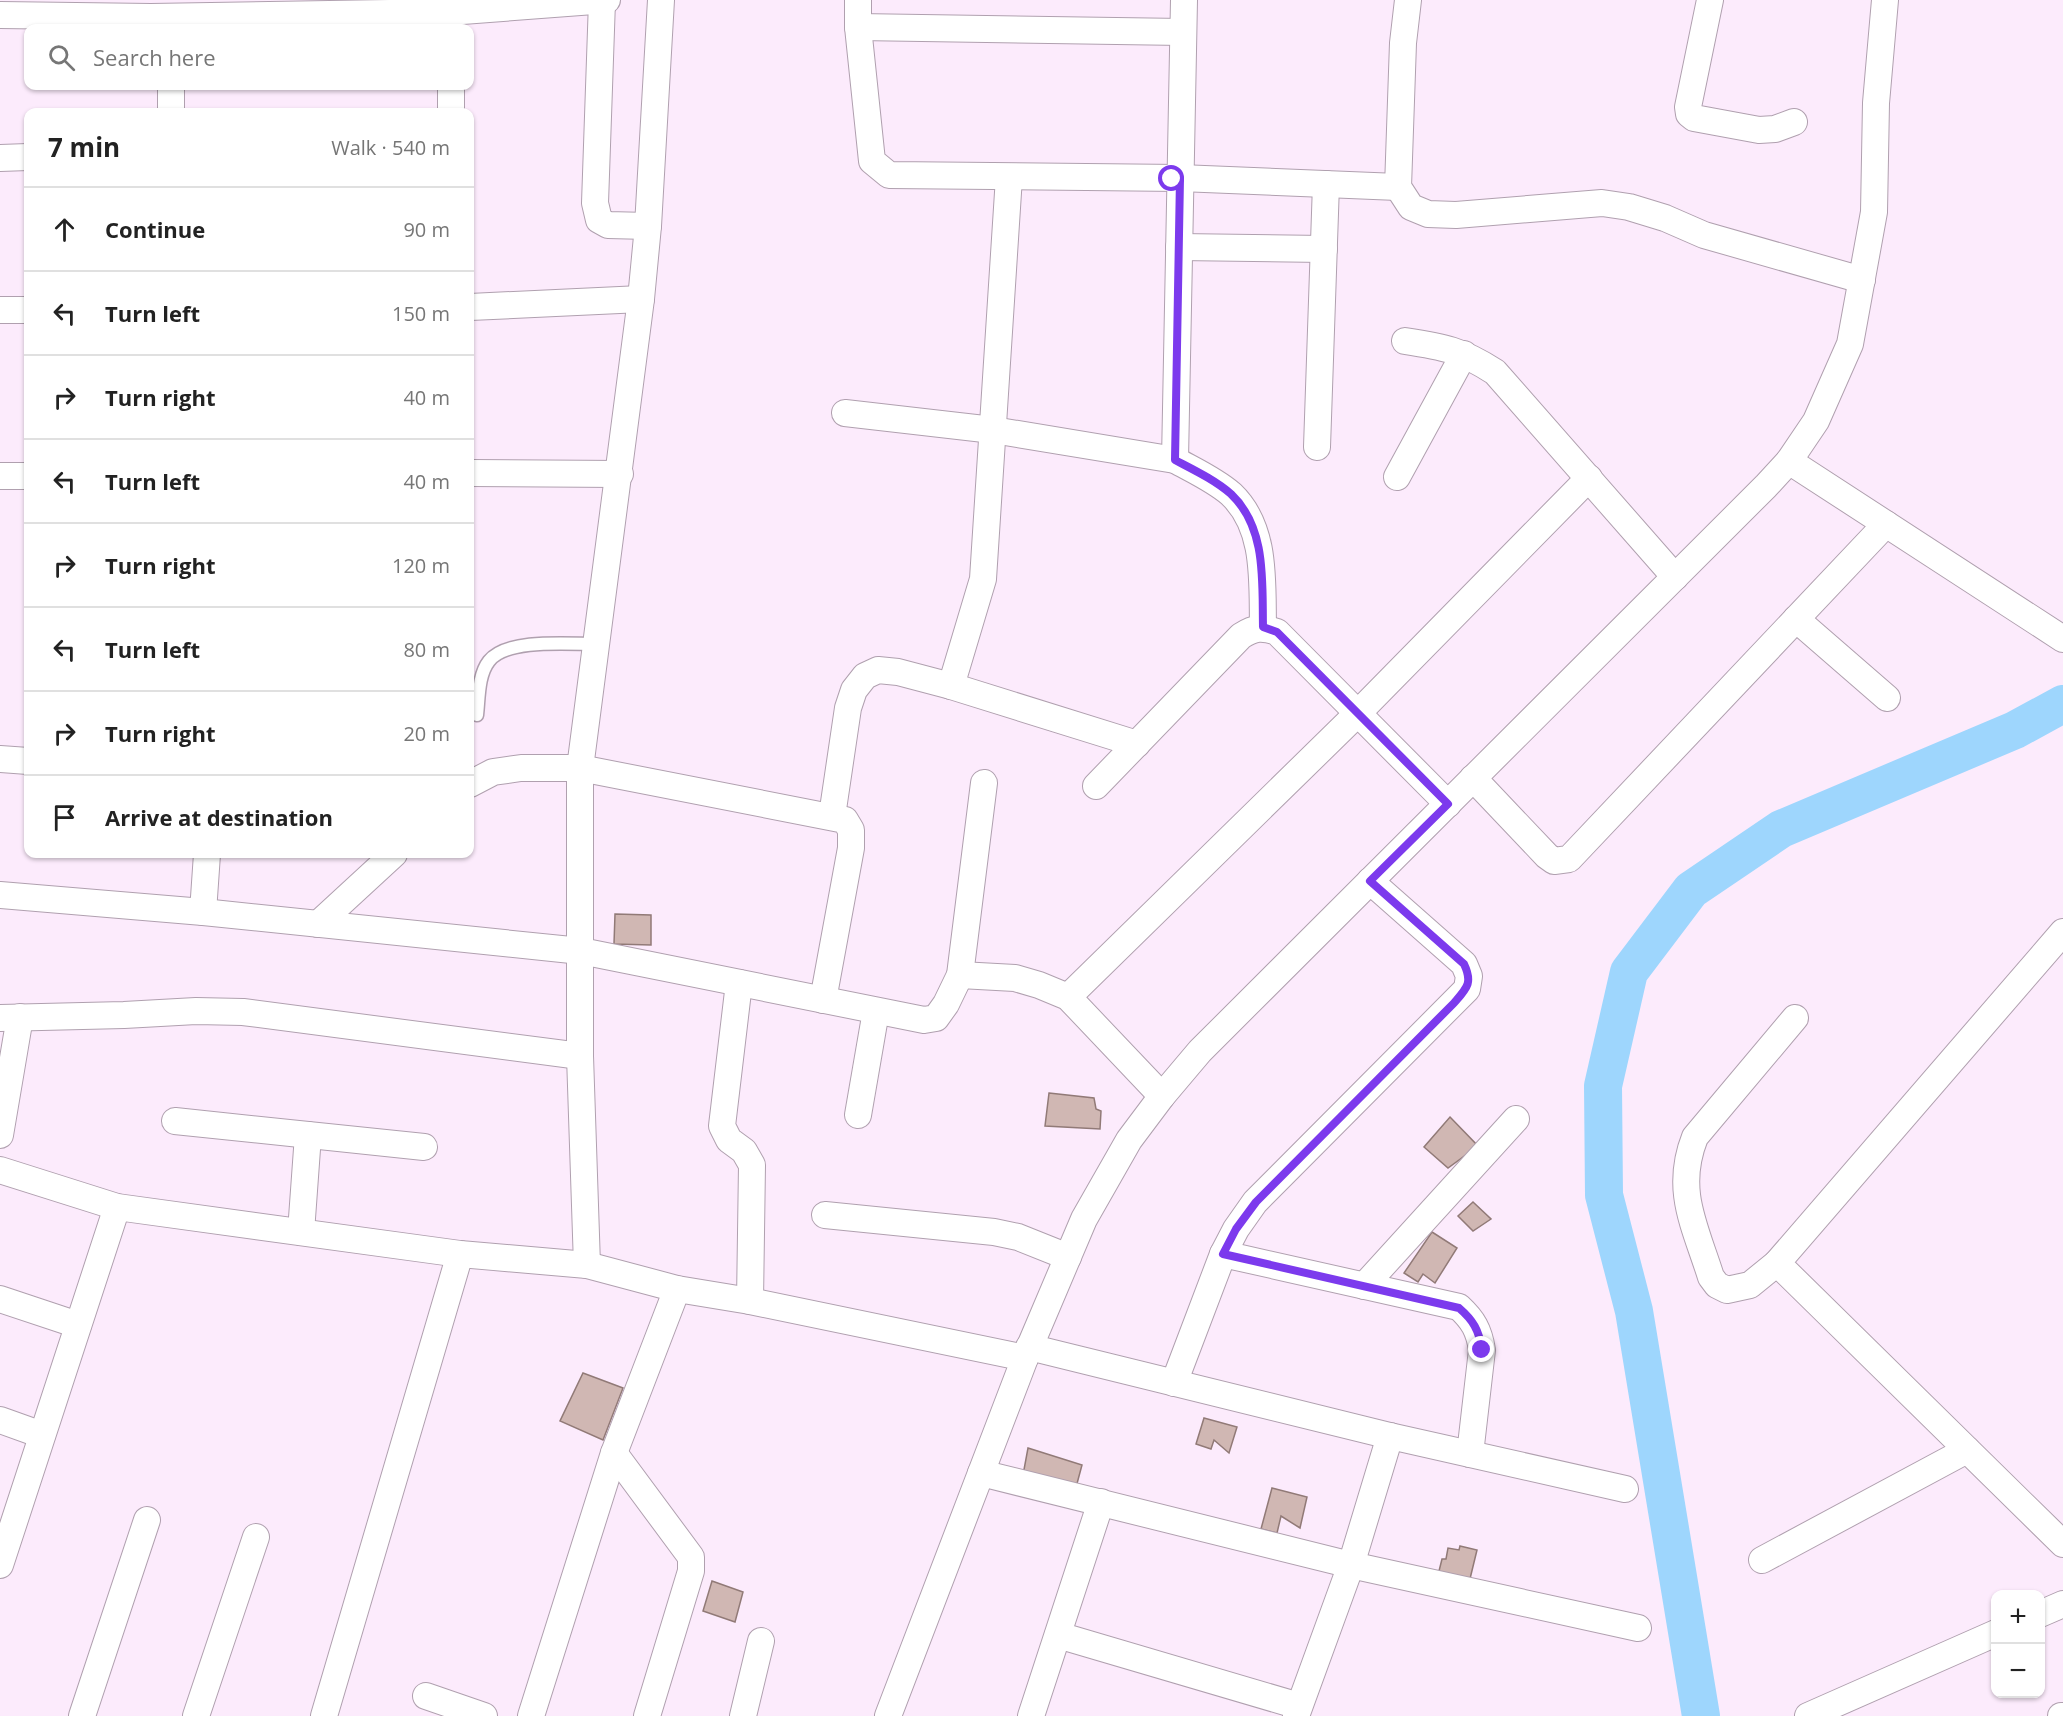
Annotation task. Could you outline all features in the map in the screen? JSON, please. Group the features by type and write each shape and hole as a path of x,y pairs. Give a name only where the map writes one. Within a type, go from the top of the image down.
{"street":[{"path":"587,1265 580,1056 580,768 641,299 648,226 661,0"},
{"path":"858,0 858,27 872,160 889,176 1180,178 1398,187"},
{"path":"1175,460 1184,0"},
{"path":"1408,0 1403,43 1398,187 1411,207 1428,214 1456,215 1602,203 1629,207 1665,218 1704,235 1862,280"},
{"path":"1710,0 1688,107 1689,114 1694,118 1759,130 1775,129 1794,122"},
{"path":"888,1716 1027,1353 1084,1219 1129,1140 1200,1051 1789,461 1816,421 1851,344 1874,212 1876,103 1885,0"},
{"path":"0,15 172,23 300,7 449,14 597,1 595,203 599,220 608,225 648,226"},
{"path":"858,27 1183,32"},
{"path":"171,90 171,108"},
{"path":"451,90 451,108"},
{"path":"0,158 24,157"},
{"path":"951,686 983,579 1010,177"},
{"path":"1317,447 1326,184"},
{"path":"1179,247 1324,249"},
{"path":"474,307 641,299"},
{"path":"0,310 24,310"},
{"path":"1405,341 1451,349 1474,358 1495,372 1675,577"},
{"path":"1398,477 1464,354"},
{"path":"844,413 993,430 1175,460 1199,472 1231,494 1247,514 1258,541 1262,572 1263,627"},
{"path":"1789,461 2063,639"},
{"path":"474,474 620,474"},
{"path":"0,476 24,476"},
{"path":"1068,998 1358,713 1589,478"},
{"path":"1473,778 1547,856 1554,861 1569,859 1886,524"},
{"path":"1796,619 1887,698"},
{"path":"1096,786 1241,636 1253,628 1263,627 1277,632 1448,804"},
{"path":"832,816 848,708 854,690 865,676 878,670 898,672 951,686 1137,744"},
{"path":"0,759 24,761"},
{"path":"474,782 494,772 520,768 580,768 844,820 851,830 851,848 823,1000"},
{"path":"0,896 203,912 581,951 924,1020 936,1018 946,1004 960,975 984,783"},
{"path":"203,912 207,858"},
{"path":"318,924 390,858"},
{"path":"1174,1383 1223,1254 1236,1229 1256,1202 1467,989 1469,976 1464,964 1370,881"},
{"path":"1795,1018 1695,1137 1689,1153 1685,1173 1686,1195 1711,1277 1717,1285 1727,1290 1750,1285 1777,1263 2063,932"},
{"path":"960,975 1015,978 1039,985 1068,998 1162,1096"},
{"path":"739,983 722,1126 729,1140 744,1151 752,1165 750,1301"},
{"path":"0,1135 10,1018 196,1011 243,1012 580,1056"},
{"path":"858,1115 876,1011"},
{"path":"1364,1286 1516,1119"},
{"path":"175,1121 424,1147"},
{"path":"301,1232 308,1135"},
{"path":"0,1170 117,1207 460,1254 587,1265 677,1289 1027,1353 1174,1383 1390,1436 1625,1489"},
{"path":"0,1565 5,1532 42,1435 117,1207"},
{"path":"825,1215 994,1232 1018,1237 1068,1257"},
{"path":"324,1716 460,1254"},
{"path":"1223,1254 1459,1308 1472,1319 1480,1333 1482,1350 1470,1454"},
{"path":"1777,1263 2063,1544"},
{"path":"531,1716 614,1454 677,1289"},
{"path":"0,1299 78,1324"},
{"path":"0,1420 42,1435"},
{"path":"1058,1635 1297,1711 1351,1565 1390,1436"},
{"path":"1762,1560 1967,1450"},
{"path":"614,1454 691,1557 691,1571 647,1716"},
{"path":"981,1473 1351,1565 1638,1628"},
{"path":"1032,1716 1101,1503"},
{"path":"82,1716 147,1520"},
{"path":"196,1716 256,1537"},
{"path":"2045,1612 2063,1604"},
{"path":"1811,1715 1991,1636"},
{"path":"742,1716 761,1641"},
{"path":"426,1696 484,1716"}],"lane":[{"path":"477,715 480,682 489,661 507,648 524,645 596,644"}],"building":[{"path":"615,914 651,915 651,945 614,944"},
{"path":"1049,1093 1094,1098 1096,1109 1101,1111 1100,1129 1045,1126"},
{"path":"1450,1117 1478,1146 1448,1168 1424,1147"},
{"path":"1473,1202 1491,1219 1473,1231 1458,1216"},
{"path":"1432,1232 1457,1248 1435,1283 1423,1274 1418,1282 1404,1273"},
{"path":"583,1373 623,1388 603,1440 560,1421"},
{"path":"1204,1418 1237,1427 1229,1453 1214,1440 1211,1449 1196,1444"},
{"path":"1028,1448 1082,1465 1075,1491 1023,1475"},
{"path":"1272,1488 1307,1497 1300,1528 1281,1516 1277,1533 1261,1529"},
{"path":"1460,1546 1477,1550 1468,1587 1437,1579 1442,1559 1446,1559 1448,1548 1459,1550"},
{"path":"712,1581 743,1592 735,1622 703,1611"}],"waterway":[{"path":"1701,1716 1634,1311 1604,1195 1603,1086 1629,972 1691,890 1781,829 2015,730 2063,704"}],"route":[{"path":"1172,179 1180,178 1175,460 1199,472 1231,494 1247,514 1258,541 1262,572 1263,627 1277,632 1448,804 1370,881 1464,964 1469,976 1467,989 1454,1003 1256,1202 1236,1229 1223,1254 1459,1308 1472,1319 1480,1333 1482,1350"}]}
